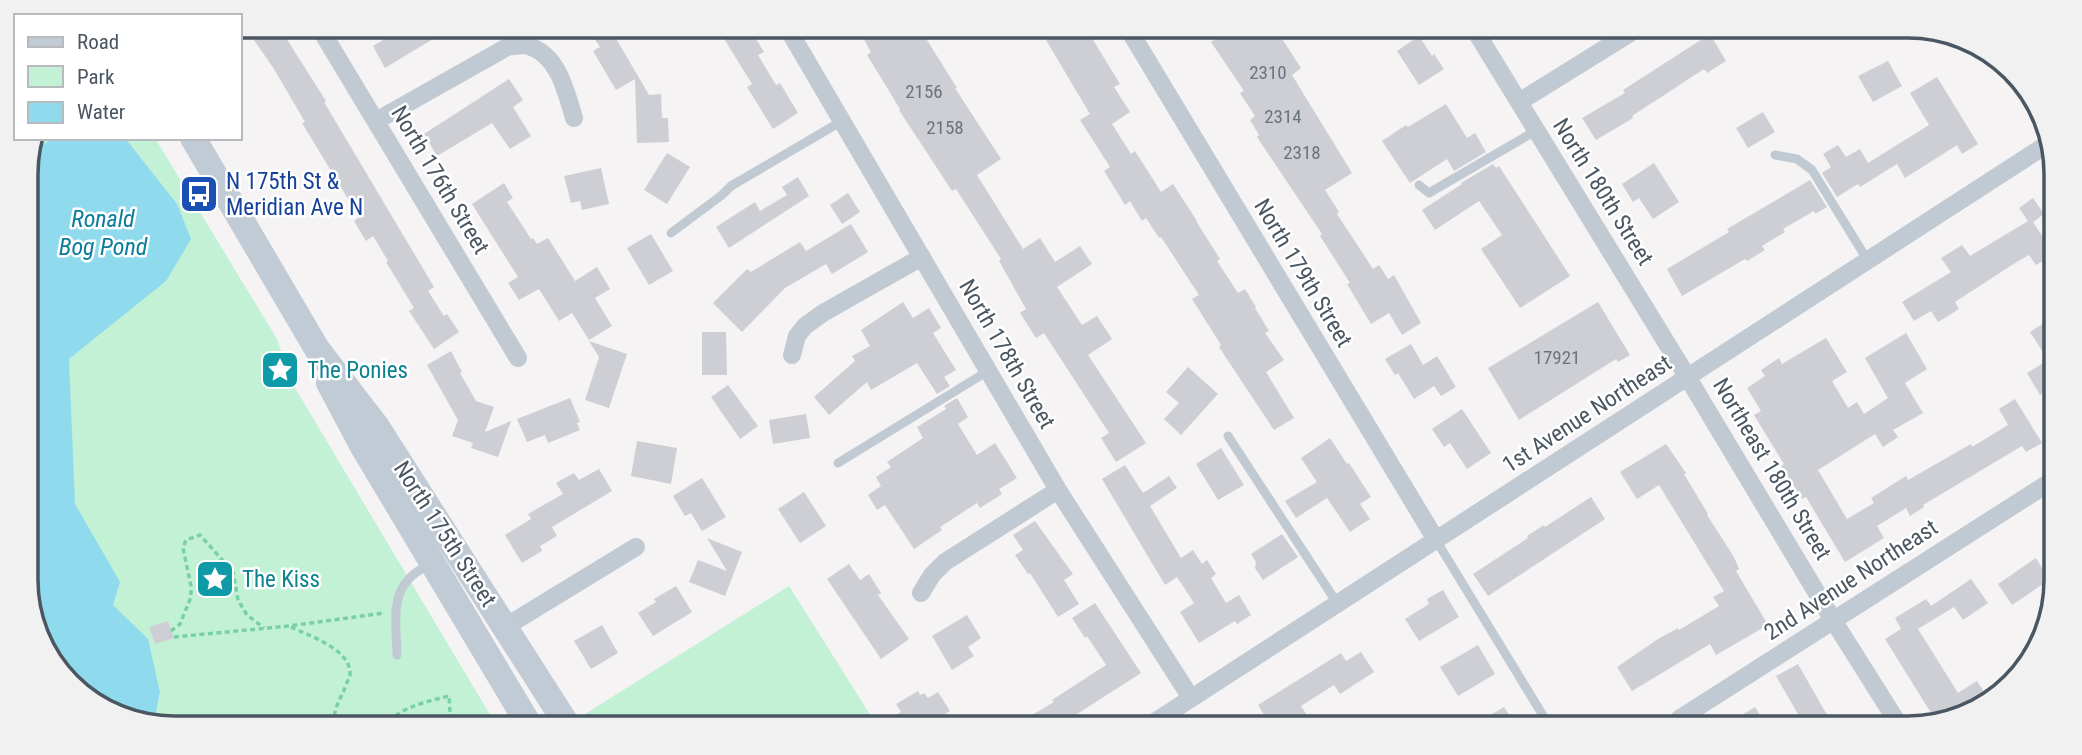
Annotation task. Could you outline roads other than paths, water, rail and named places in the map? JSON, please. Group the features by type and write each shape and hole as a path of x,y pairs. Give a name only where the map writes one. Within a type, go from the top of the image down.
{"main road":[{"name":"North 175th Street","path":"194,140 317,349 377,427 562,716"},
{"name":"North 175th Street","path":"317,349 342,410 524,716"}],"street":[{"name":"North 176th Street","path":"326,38 518,358"},
{"name":"North 178th Street","path":"793,38 1058,490 1191,698"},
{"name":"North 179th Street","path":"1134,38 1436,540"},
{"name":"North 180th Street","path":"1480,38 1688,378"},
{"path":"1519,103 1622,38"},
{"path":"376,121 507,47 527,45 544,53 560,74 575,118"},
{"name":"1st Avenue Northeast","path":"1164,716 2041,148"},
{"path":"792,355 797,336 805,326 922,257"},
{"name":"Northeast 180th Street","path":"1688,378 1893,716"},
{"name":"2nd Avenue Northeast","path":"1684,716 2044,486"},
{"path":"921,593 932,575 945,562 1058,490"},
{"path":"505,627 636,547"}],"lane":[{"path":"671,233 731,186 842,121"},
{"path":"1419,185 1429,193 1536,130"},
{"path":"1775,155 1797,159 1812,170 1868,261"},
{"path":"838,463 988,371"},
{"path":"1228,436 1338,603"},
{"path":"1436,540 1543,716"},
{"path":"397,655 398,597 407,580 432,562"}],"water":[{"name":"Ronald Bog Pond","path":"51,140 127,140 177,204 191,239 166,281 69,359 75,504 120,582 113,605 148,639 160,692 155,715 114,703 85,683 61,656 52,641 41,607 38,581 39,165 42,145"}],"place":[{"name":"N 175th St & Meridian Ave N","path":"199,194"},
{"name":"The Ponies","path":"280,370"},
{"name":"The Kiss","path":"215,579"}]}
